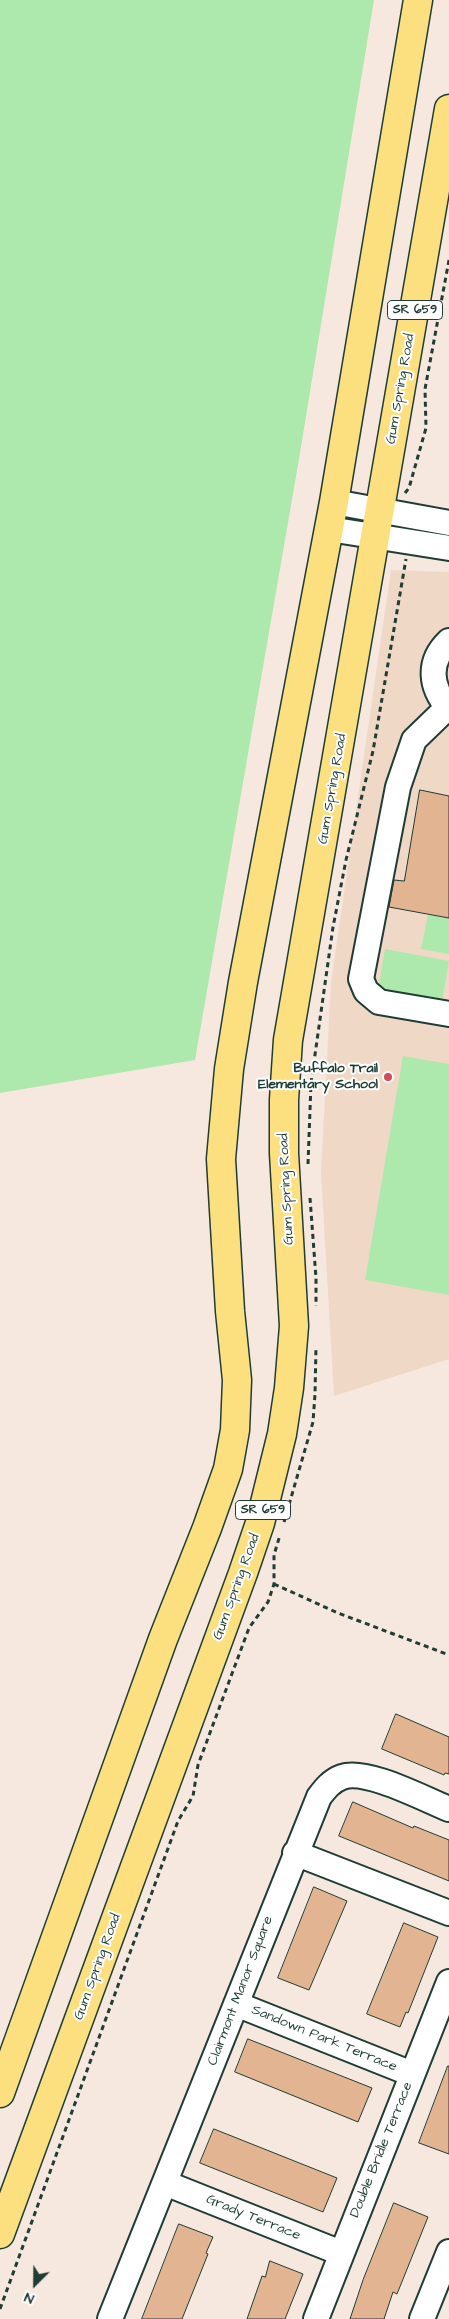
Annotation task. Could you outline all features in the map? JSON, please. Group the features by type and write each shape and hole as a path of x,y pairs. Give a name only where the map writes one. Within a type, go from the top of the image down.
{"main road":[{"name":"SR 659","path":"0,2093 162,1639 207,1528 228,1469 235,1430 237,1380 230,1311 220,1159 223,1118 243,982 334,502 418,0"},
{"name":"Gum Spring Road","path":"0,2234 249,1556 260,1523 282,1434 289,1388 294,1326 284,1153 284,1100 288,1040 449,109"}],"street":[{"path":"334,502 378,523 449,548"},
{"path":"329,529 378,523 449,523"},
{"path":"449,641 443,647 434,665 433,681 441,700 448,708 414,740 398,787 361,979 366,991 379,1002 449,1014"},
{"name":"Clairmont Manor Square","path":"110,2319 319,1797 334,1780 343,1776 365,1775 449,1809"},
{"path":"296,1853 449,1913"},
{"name":"Double Bridle Terrace","path":"316,2319 340,2253 449,1982"},
{"name":"Sandown Park Terrace","path":"236,2004 412,2074"},
{"name":"Grady Terrace","path":"165,2183 340,2253"},
{"path":"422,2319 449,2252"}],"path":[{"path":"274,1584 338,1612 449,1655"}],"shaded area":[{"name":"Buffalo Trail Elementary School","path":"391,570 449,572 449,1359 334,1396 321,1172 331,982"}],"green space":[{"path":"0,0 374,0 299,459 195,1060 0,1093"},
{"path":"428,915 449,918 449,954 421,949"},
{"path":"385,949 449,961 442,1001 378,990"},
{"path":"403,1056 449,1064 449,1295 365,1280"}],"building":[{"path":"420,790 449,796 449,918 389,907 394,880 404,881"},
{"path":"396,1714 449,1737 449,1774 445,1773 444,1775 382,1749"},
{"path":"353,1802 413,1828 414,1826 449,1840 449,1881 339,1836"},
{"path":"314,1887 347,1901 309,1990 278,1978"},
{"path":"404,1923 438,1937 408,2013 406,2012 400,2027 367,2014"},
{"path":"248,2039 372,2088 358,2122 235,2072"},
{"path":"449,2066 449,2154 419,2143"},
{"path":"214,2129 337,2178 323,2212 200,2163"},
{"path":"394,2203 428,2217 397,2294 393,2292 384,2319 350,2319 363,2280"},
{"path":"179,2224 213,2237 206,2253 208,2254 182,2319 142,2319"},
{"path":"270,2261 303,2274 285,2319 247,2319 262,2276 265,2277"}],"place":[{"name":"Buffalo Trail Elementary School","path":"388,1077"}]}
